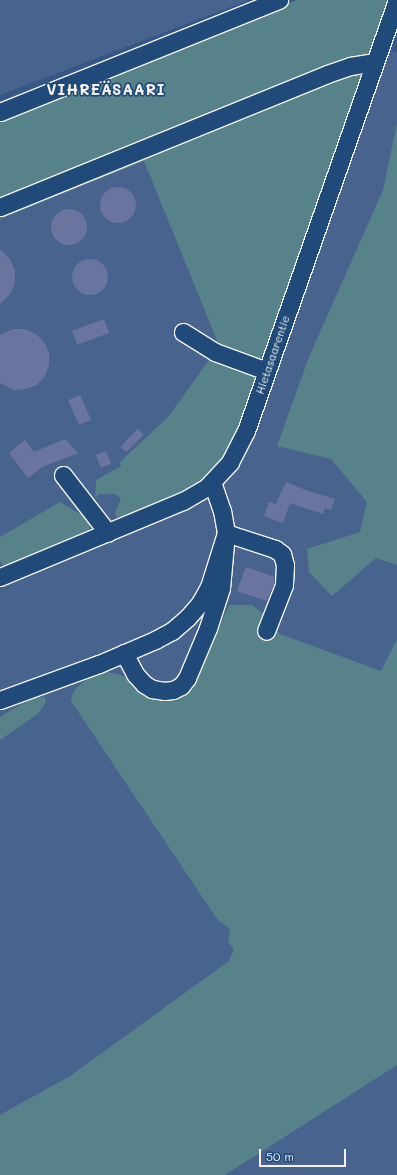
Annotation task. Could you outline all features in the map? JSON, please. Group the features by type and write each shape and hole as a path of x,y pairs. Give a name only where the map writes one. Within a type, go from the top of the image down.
{"street":[{"path":"0,112 279,0"},
{"name":"Hietasaarentie","path":"0,577 177,504 212,482 226,467 241,444 397,0"},
{"path":"0,207 328,74 350,66 374,62"},
{"path":"183,332 215,352 267,370"},
{"path":"62,475 108,533"},
{"path":"124,653 135,674 144,684 152,689 164,691 173,690 181,686 187,678 208,628 221,588 226,533 222,511 212,482"},
{"path":"226,533 275,549 282,554 285,565 284,584 266,631"},
{"path":"0,700 124,653 172,631 188,617 200,602 209,587 226,533"}],"shaded area":[{"path":"0,0 249,0 0,95"},
{"path":"341,37 397,52 397,1175 0,1175 0,179"}],"green space":[{"path":"296,0 391,0 373,55 0,204 0,119"},
{"path":"350,70 364,72 265,357 257,359 218,343 144,161 0,219 0,212"},
{"path":"397,123 397,565 376,558 332,596 309,572 307,549 360,532 367,502 331,459 277,446 309,357 383,190"},
{"path":"212,356 252,373 259,378 238,433 221,463 195,487 119,522 115,513 121,498 115,494 99,494 95,498 96,480 121,466 120,462 168,417"},
{"path":"60,502 79,514 82,511 87,516 90,525 89,532 5,568 0,561 0,537"},
{"path":"229,605 252,605 265,615 280,634 381,671 397,639 397,1065 225,1175 0,1175 0,1115 70,1076 229,961 234,949 228,942 230,929 217,919 71,701 72,695 76,688 90,677 107,672 121,675 156,697 177,701 193,689"},
{"path":"45,697 46,702 38,714 0,740 0,717 31,698"}],"building":[{"path":"122,187 131,192 135,198 135,212 131,218 122,223 114,223 105,218 101,212 100,201 105,192 111,188"},
{"path":"73,209 82,214 86,220 86,234 82,240 73,245 65,245 56,240 52,234 51,223 56,214 62,210"},
{"path":"0,249 10,259 15,270 15,282 11,293 0,304"},
{"path":"94,259 103,264 107,270 107,284 103,290 94,295 86,295 77,290 73,284 72,273 77,264 83,260"},
{"path":"104,319 109,333 77,345 72,331"},
{"path":"13,329 25,329 36,334 44,342 49,353 49,365 45,376 37,385 26,389 14,390 0,383 0,335"},
{"path":"80,395 91,420 79,425 68,400"},
{"path":"138,429 144,435 126,452 120,447"},
{"path":"65,439 78,453 42,467 28,478 9,453 25,440 34,452"},
{"path":"106,451 111,464 101,468 96,455"},
{"path":"286,482 308,491 335,499 331,510 325,508 323,514 290,503 283,523 264,516 269,502 276,504"},
{"path":"246,567 274,577 274,583 267,601 237,591"}],"district":[{"name":"VIHREÄSAARI","path":"106,90"}]}
